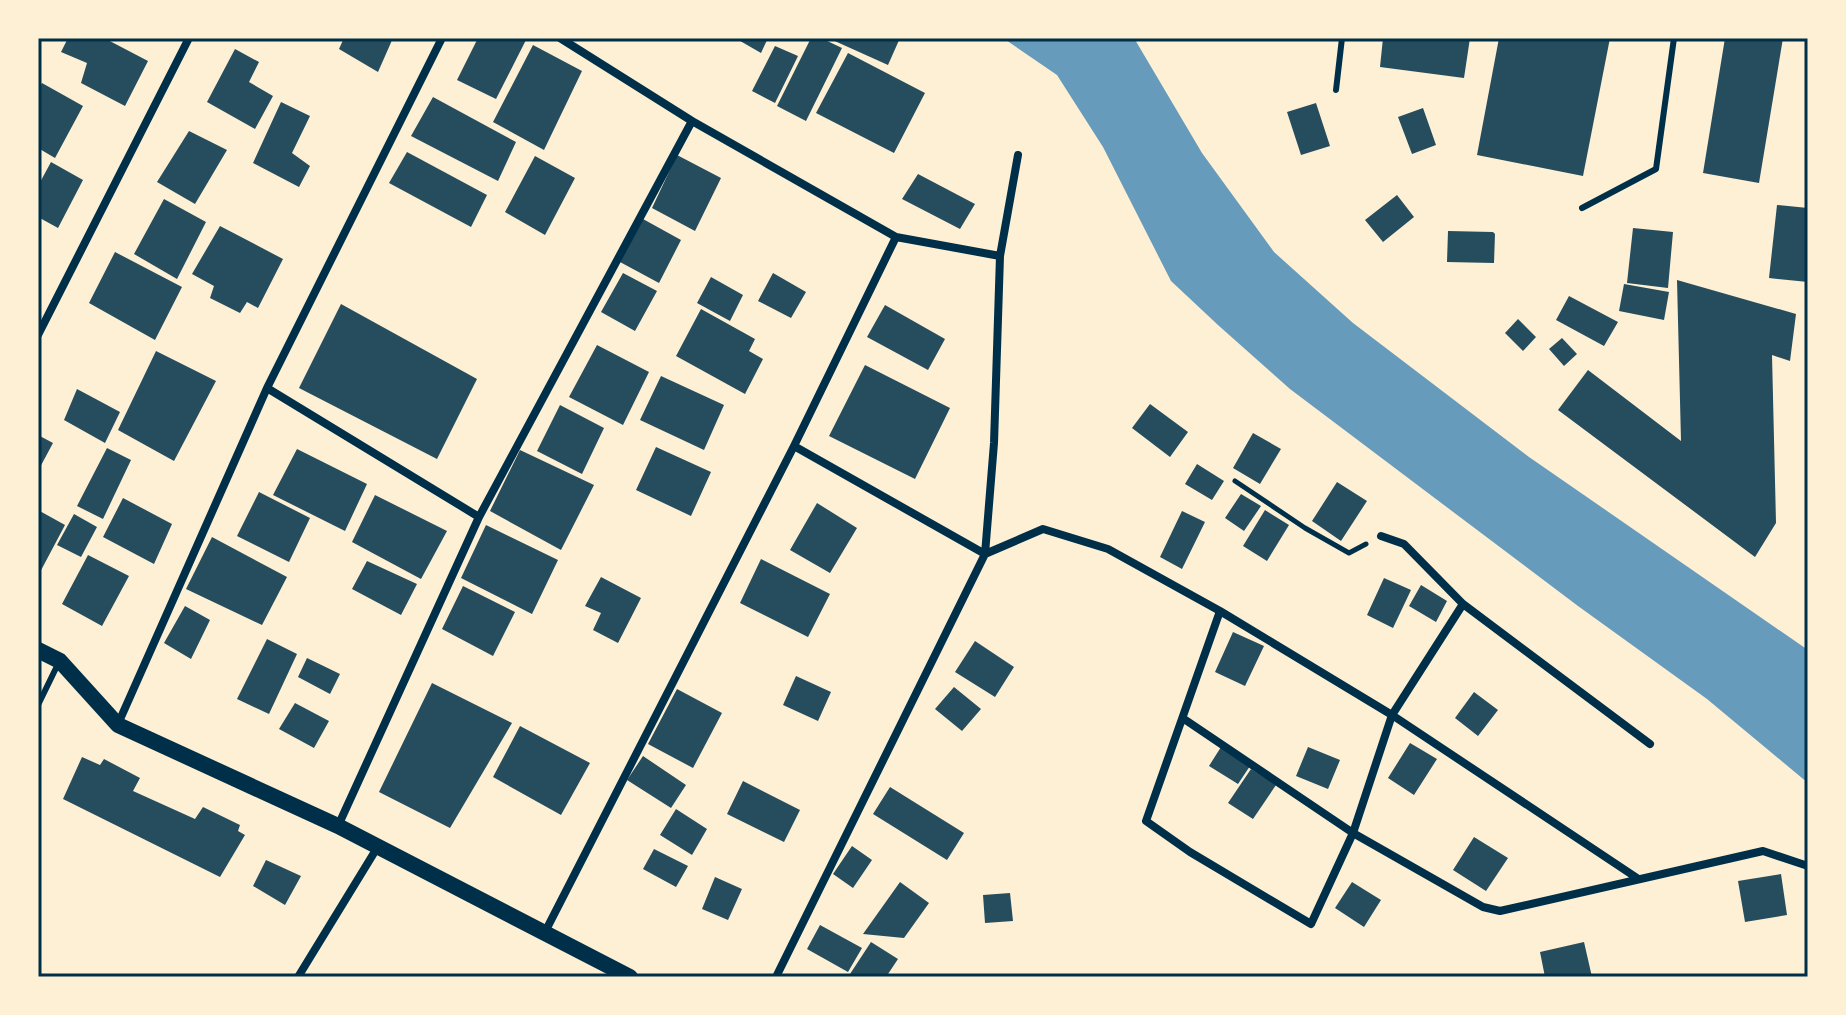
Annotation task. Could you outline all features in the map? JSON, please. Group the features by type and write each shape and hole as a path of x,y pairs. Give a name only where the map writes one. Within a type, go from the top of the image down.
{"main road":[{"path":"38,650 60,661 118,725 338,826 630,977"}],"street":[{"path":"38,335 189,38"},
{"path":"118,725 267,388 442,38"},
{"path":"560,38 692,121 896,237 1000,256"},
{"path":"338,826 479,517 692,121"},
{"path":"776,977 985,554 994,443 1000,256 1018,155"},
{"path":"545,932 794,446 896,237"},
{"path":"267,388 479,517"},
{"path":"794,446 985,554"},
{"path":"985,554 1043,529 1108,549 1220,611 1392,715 1637,878"},
{"path":"1381,536 1404,544 1463,604 1650,744"},
{"path":"1220,611 1146,821 1190,852 1311,924 1353,833 1392,715 1463,604"},
{"path":"1184,719 1353,833 1483,907 1500,911 1763,851 1808,866"},
{"path":"298,977 377,848"}],"lane":[{"path":"1336,90 1342,38"},
{"path":"1582,208 1656,169 1674,38"},
{"path":"38,705 60,661"}],"path":[{"path":"1235,481 1349,553 1381,536"}],"water":[{"path":"1003,38 1134,38 1202,153 1274,252 1353,323 1529,457 1808,650 1808,783 1707,699 1290,389 1218,325 1171,281 1103,147 1057,75"}],"building":[{"path":"68,38 104,38 148,61 125,106 81,83 87,63 61,52"},
{"path":"344,38 393,38 378,72 339,49"},
{"path":"478,38 527,38 496,99 457,80"},
{"path":"735,38 768,38 761,53"},
{"path":"811,38 821,38 842,48 806,121 777,106"},
{"path":"828,38 900,38 888,65"},
{"path":"1383,38 1470,38 1464,78 1380,67"},
{"path":"1499,38 1610,38 1583,176 1477,155"},
{"path":"1725,38 1783,38 1759,183 1703,173"},
{"path":"533,45 582,71 544,150 493,122"},
{"path":"775,46 798,56 775,103 752,91"},
{"path":"235,49 259,62 249,82 273,96 255,129 207,102"},
{"path":"848,53 925,93 894,153 816,113"},
{"path":"42,83 83,106 55,158 38,148 38,90"},
{"path":"433,97 516,142 498,181 411,136"},
{"path":"281,102 310,116 292,153 310,166 299,187 253,163"},
{"path":"1316,103 1330,146 1301,155 1287,112"},
{"path":"1423,108 1436,145 1412,154 1398,117"},
{"path":"189,131 227,150 195,204 157,182"},
{"path":"407,152 487,195 471,227 389,183"},
{"path":"677,155 721,178 695,231 652,208"},
{"path":"535,156 575,178 545,235 505,212"},
{"path":"51,162 83,180 58,228 38,217 38,186"},
{"path":"918,174 975,204 960,229 902,199"},
{"path":"1397,195 1414,217 1383,242 1365,220"},
{"path":"164,199 206,222 177,279 134,254"},
{"path":"1777,205 1808,208 1808,282 1769,278"},
{"path":"643,219 681,240 659,283 620,262"},
{"path":"220,226 283,259 258,308 247,302 240,313 210,298 214,286 192,274"},
{"path":"1633,228 1673,232 1668,288 1627,283"},
{"path":"1448,231 1493,232 1494,263 1447,262"},
{"path":"115,252 182,287 155,340 89,303"},
{"path":"623,273 657,291 635,331 601,312"},
{"path":"773,273 806,292 791,318 758,301"},
{"path":"711,277 743,295 730,321 697,303"},
{"path":"1677,280 1796,314 1790,361 1772,355 1776,523 1755,557 1558,410 1588,370 1681,441"},
{"path":"1624,284 1669,292 1664,320 1619,311"},
{"path":"1569,296 1618,322 1604,346 1556,320"},
{"path":"341,304 477,379 437,459 299,388"},
{"path":"885,305 945,339 928,370 867,337"},
{"path":"701,309 755,339 749,351 763,359 745,394 676,356"},
{"path":"1518,319 1536,337 1523,351 1505,333"},
{"path":"1562,338 1577,354 1564,366 1549,349"},
{"path":"597,345 649,372 623,425 569,397"},
{"path":"156,351 216,381 174,461 118,430"},
{"path":"865,365 950,408 915,479 829,436"},
{"path":"661,376 724,405 704,450 640,420"},
{"path":"77,389 120,412 105,443 64,420"},
{"path":"1150,404 1188,432 1170,457 1132,428"},
{"path":"560,405 604,428 582,474 537,451"},
{"path":"1253,433 1281,449 1260,484 1233,468"},
{"path":"38,435 53,443 38,471"},
{"path":"656,447 711,472 691,516 636,490"},
{"path":"107,448 131,460 103,519 77,506"},
{"path":"297,449 367,484 345,531 273,495"},
{"path":"520,450 594,485 561,550 490,511"},
{"path":"1197,464 1224,481 1212,500 1185,484"},
{"path":"1337,482 1367,501 1341,541 1312,521"},
{"path":"259,492 310,518 289,562 237,536"},
{"path":"1241,494 1261,506 1244,531 1225,518"},
{"path":"375,495 447,531 421,579 352,542"},
{"path":"123,498 172,524 154,564 103,537"},
{"path":"817,503 857,528 830,573 790,550"},
{"path":"38,510 65,525 38,576"},
{"path":"1265,510 1289,525 1267,561 1243,546"},
{"path":"1182,511 1205,522 1182,569 1160,557"},
{"path":"74,514 97,527 81,557 57,545"},
{"path":"486,525 558,560 532,614 461,578"},
{"path":"212,537 287,577 262,625 186,589"},
{"path":"88,555 129,576 102,626 62,604"},
{"path":"761,559 830,594 808,637 740,603"},
{"path":"367,561 417,584 401,615 352,589"},
{"path":"601,577 641,598 618,643 593,630 601,613 585,606"},
{"path":"1384,578 1411,590 1393,628 1367,615"},
{"path":"1421,585 1447,601 1436,622 1409,606"},
{"path":"463,586 515,612 493,656 442,629"},
{"path":"185,606 210,620 191,659 164,643"},
{"path":"1233,632 1264,646 1245,686 1215,672"},
{"path":"267,639 297,654 269,714 237,699"},
{"path":"975,641 1014,667 995,697 955,672"},
{"path":"307,658 340,674 330,694 298,677"},
{"path":"796,676 831,692 818,721 783,705"},
{"path":"432,683 512,723 450,828 379,792"},
{"path":"954,687 981,709 962,731 935,709"},
{"path":"677,689 722,713 693,768 648,744"},
{"path":"1474,692 1498,710 1478,736 1455,718"},
{"path":"295,703 329,721 314,748 279,729"},
{"path":"520,726 590,763 561,815 493,777"},
{"path":"1410,743 1437,759 1414,795 1388,778"},
{"path":"1221,747 1250,766 1238,784 1209,766"},
{"path":"1308,747 1340,760 1328,789 1296,776"},
{"path":"643,756 686,785 671,808 627,780"},
{"path":"82,757 100,765 104,759 140,778 133,791 195,819 203,807 240,825 238,831 245,835 220,877 63,799"},
{"path":"1251,769 1276,785 1253,819 1228,803"},
{"path":"743,781 800,810 784,842 727,814"},
{"path":"890,787 964,833 947,860 873,814"},
{"path":"676,809 707,829 692,855 660,835"},
{"path":"1474,837 1508,858 1486,891 1453,870"},
{"path":"852,846 872,860 853,888 833,874"},
{"path":"654,849 688,866 676,887 643,869"},
{"path":"266,860 301,876 285,905 253,886"},
{"path":"1781,874 1787,915 1745,922 1738,881"},
{"path":"715,877 742,889 728,920 702,909"},
{"path":"900,882 929,903 904,938 863,934"},
{"path":"1352,882 1381,900 1364,927 1335,908"},
{"path":"1010,893 1013,921 985,923 983,895"},
{"path":"820,925 862,948 848,972 807,949"},
{"path":"871,942 898,959 886,977 855,977 850,974"},
{"path":"1584,942 1592,977 1545,977 1540,952"}]}
